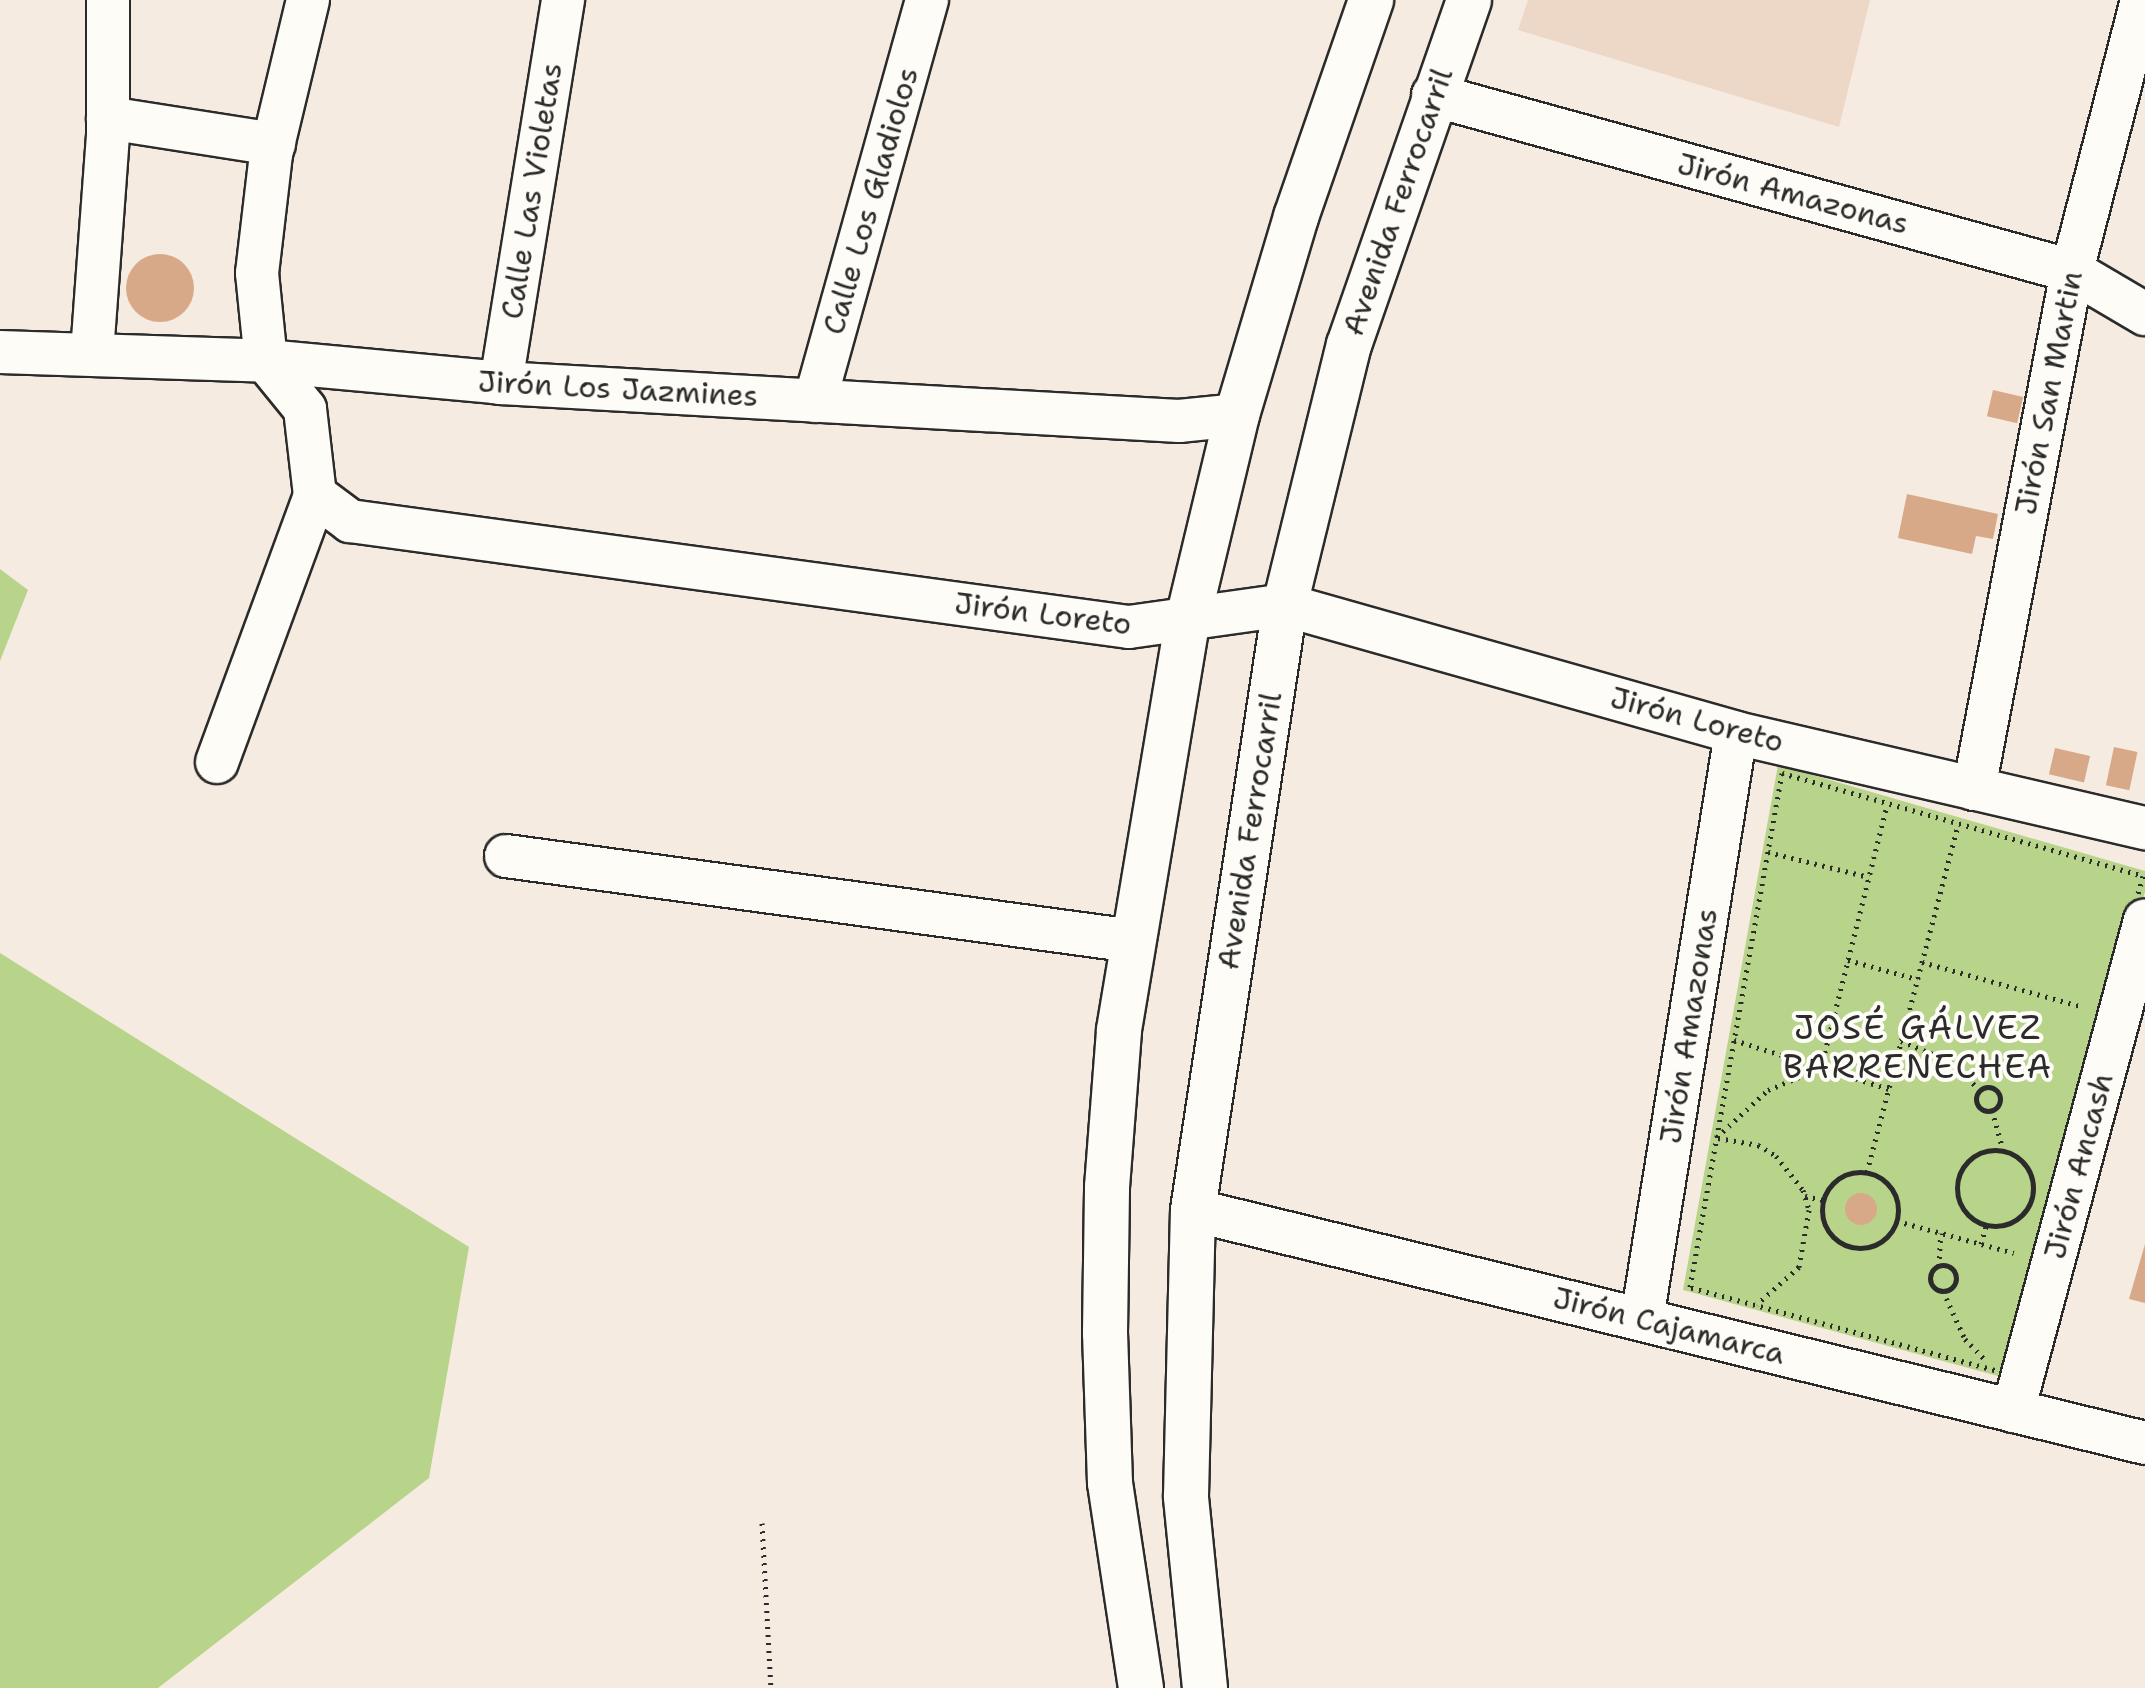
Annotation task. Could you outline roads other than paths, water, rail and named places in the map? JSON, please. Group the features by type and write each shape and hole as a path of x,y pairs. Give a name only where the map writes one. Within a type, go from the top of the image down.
{"street":[{"path":"92,353 108,118 108,0"},
{"path":"217,762 315,495 305,409 266,361 257,273 274,144 308,0"},
{"name":"Calle Las Violetas","path":"501,383 563,0"},
{"name":"Calle Los Gladiolos","path":"815,401 927,0"},
{"path":"1141,1688 1110,1483 1105,1333 1107,1187 1133,941 1187,623 1237,415 1296,217 1371,0"},
{"name":"Avenida Ferrocarril","path":"1205,1688 1186,1496 1193,1210 1285,605 1349,345 1433,95 1469,0"},
{"name":"Jirón San Martin","path":"1969,813 2072,271 2142,0"},
{"name":"Jirón Amazonas","path":"1433,95 2072,271 2145,314"},
{"path":"108,118 274,144"},
{"name":"Jirón Los Jazmines","path":"0,352 266,361 501,383 1179,421 1237,415"},
{"name":"Jirón Loreto","path":"315,495 350,521 1129,627 1187,623 1285,605 1736,733 1969,813 2145,828"},
{"name":"Jirón Amazonas","path":"1642,1319 1736,733"},
{"path":"506,856 1133,941"},
{"name":"Jirón Ancash","path":"2008,1391 2145,920"},
{"name":"Jirón Cajamarca","path":"1193,1210 1642,1319 2008,1391 2145,1443"}],"district":[{"name":"JOSÉ GÁLVEZ BARRENECHEA","path":"1918,1046"}]}
